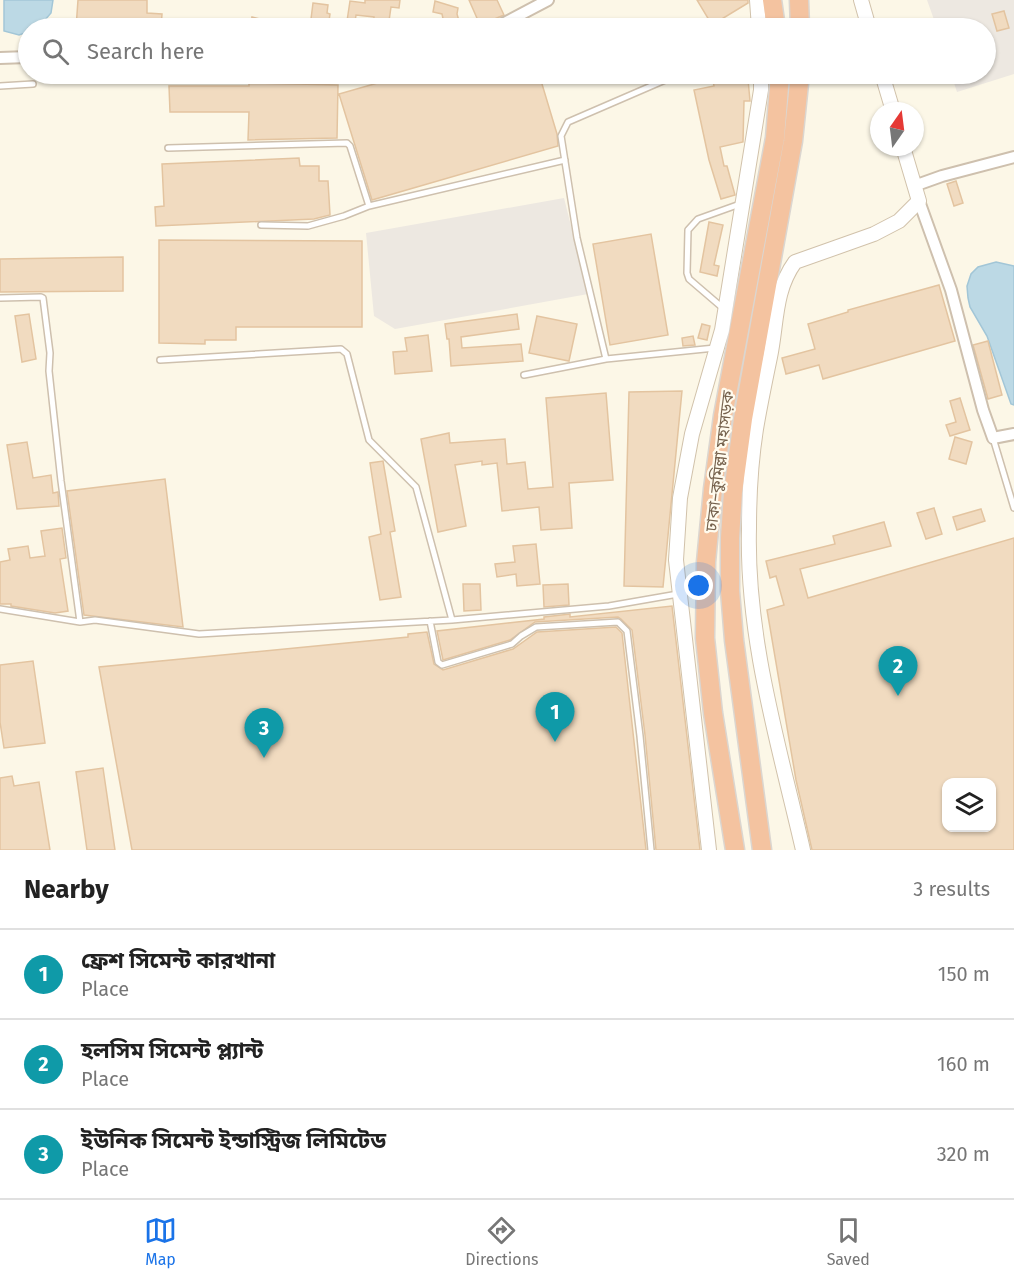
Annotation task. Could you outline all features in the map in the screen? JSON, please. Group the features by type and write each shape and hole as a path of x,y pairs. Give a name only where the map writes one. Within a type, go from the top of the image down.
{"highway":[{"path":"772,0 775,18"},
{"path":"799,1 800,18"},
{"name":"ঢাকা–কুমিল্লা মহাসড়ক","path":"735,850 713,713 705,638 706,562 723,416 775,138 779,84"},
{"name":"ঢাকা–কুমিল্লা মহাসড়ক","path":"762,850 734,640 730,591 730,538 733,492 743,419 793,141 799,84"}],"street":[{"path":"514,18 548,0"},
{"path":"757,0 758,18"},
{"path":"861,0 866,18"},
{"path":"0,58 18,57"},
{"path":"709,850 676,560 680,498 692,434 726,310 761,84"},
{"path":"885,84 890,102"},
{"path":"906,156 951,290 983,410 993,438 1014,434"},
{"path":"914,186 942,176 1014,157"},
{"path":"803,850 758,647 752,594 749,530 755,430 781,285 795,262 874,234 900,221 919,201"}],"lane":[{"path":"0,86 33,84"},
{"path":"606,358 577,238 561,136 568,122 656,84"},
{"path":"168,148 347,143 350,146 369,206"},
{"path":"261,225 308,226 369,206 565,160"},
{"path":"726,310 689,279 687,273 688,230 698,219 743,203"},
{"path":"0,298 43,298 61,481 80,622"},
{"path":"524,375 606,358 717,348"},
{"path":"159,360 341,349 347,354 369,440 416,487 452,620"},
{"path":"993,438 1014,508"},
{"path":"0,609 80,622 95,620 199,634 452,620 609,606 680,594"},
{"path":"430,621 438,662 442,665 512,644 536,627 618,622 622,624 627,631 651,850"}],"shaded area":[{"path":"927,0 1014,0 1014,74 996,80 996,18 933,18"},
{"path":"954,84 982,84 957,92"},
{"path":"564,198 588,294 395,329 374,316 366,233"}],"water":[{"path":"4,0 53,0 51,13 47,18 18,18 18,35 4,31"},
{"path":"996,262 1014,266 1014,405 1011,404 987,336 970,307 968,298 967,286 971,274 978,267"}],"building":[{"path":"78,0 147,0 147,13 162,14 162,18 77,18"},
{"path":"365,0 400,0 399,8 391,7 389,18 356,15 356,18 347,18 350,1 365,3"},
{"path":"469,0 497,0 504,15 497,18 477,18"},
{"path":"697,0 748,0 748,3 723,18 708,18"},
{"path":"435,1 458,8 458,18 443,18 442,14 433,12"},
{"path":"313,3 328,5 327,13 330,14 329,18 311,18"},
{"path":"1004,11 1009,28 997,31 996,18 993,18 992,14"},
{"path":"249,84 338,85 337,138 248,140 249,112 170,112 169,86 249,86"},
{"path":"374,84 542,84 557,134 558,146 372,200 339,94"},
{"path":"714,84 748,84 750,101 744,101 743,142 720,147 724,166 727,166 735,195 721,199 709,160 694,90 714,86"},
{"path":"299,158 300,166 319,166 319,181 328,181 330,215 314,219 156,226 155,207 164,206 162,164"},
{"path":"956,181 963,203 954,206 947,184"},
{"path":"709,222 723,225 714,265 719,266 717,276 700,272"},
{"path":"651,234 668,335 610,345 593,244"},
{"path":"159,240 362,241 362,327 236,327 236,340 205,340 205,344 159,343"},
{"path":"123,257 123,291 0,292 0,259"},
{"path":"939,285 955,341 823,379 819,365 786,374 782,358 815,349 808,324 848,312 848,310"},
{"path":"29,314 36,359 22,362 15,316"},
{"path":"517,314 519,329 461,337 462,348 521,344 523,361 451,366 449,339 447,339 445,324"},
{"path":"537,316 577,324 569,361 529,353"},
{"path":"702,324 710,326 707,340 698,338"},
{"path":"428,335 432,371 395,374 393,352 407,351 405,338"},
{"path":"693,336 695,345 683,346 682,338"},
{"path":"988,341 1002,395 988,399 973,345"},
{"path":"682,391 663,587 624,586 629,392"},
{"path":"606,393 613,480 569,483 572,528 541,530 539,507 502,511 497,463 482,465 482,461 455,465 466,526 438,532 421,439 449,433 450,443 505,439 507,464 525,462 528,489 553,487 546,398"},
{"path":"960,398 970,430 950,436 946,425 956,422 950,401"},
{"path":"955,437 972,442 966,464 949,459"},
{"path":"27,442 33,478 51,475 53,493 58,492 59,506 17,509 7,445"},
{"path":"383,461 395,531 390,532 401,597 380,600 369,537 381,534 370,463"},
{"path":"165,479 183,627 84,615 67,491"},
{"path":"934,508 942,534 926,539 917,513"},
{"path":"981,509 985,521 957,530 953,517"},
{"path":"884,522 891,546 800,569 808,598 1014,538 1014,850 812,850 796,780 767,610 784,605 776,576 770,578 766,561 835,544 833,536"},
{"path":"62,528 66,558 60,559 68,611 55,613 0,604 0,562 10,560 8,549 28,546 30,558 45,556 41,531"},
{"path":"536,544 540,584 517,586 516,574 497,577 495,564 515,562 513,546"},
{"path":"463,584 480,584 481,610 464,611"},
{"path":"568,584 569,605 544,607 543,585"},
{"path":"672,606 700,850 656,850 632,630 621,619 618,617 535,622 510,640 443,660 437,631 570,614 570,617"},
{"path":"616,627 622,633 646,850 132,850 99,667 408,637 408,634 427,632 434,664 443,670 513,649 537,632"},
{"path":"33,661 45,743 4,748 0,722 0,665"},
{"path":"103,768 115,850 87,850 76,772"},
{"path":"12,776 14,786 39,782 50,850 0,850 0,778"}],"place":[{"name":"হলসিম সিমেন্ট প্ল্যান্ট","path":"898,696"},
{"name":"ফ্রেশ সিমেন্ট কারখানা","path":"555,742"},
{"name":"ইউনিক সিমেন্ট ইন্ডাস্ট্রিজ লিমিটেড","path":"264,758"}]}
